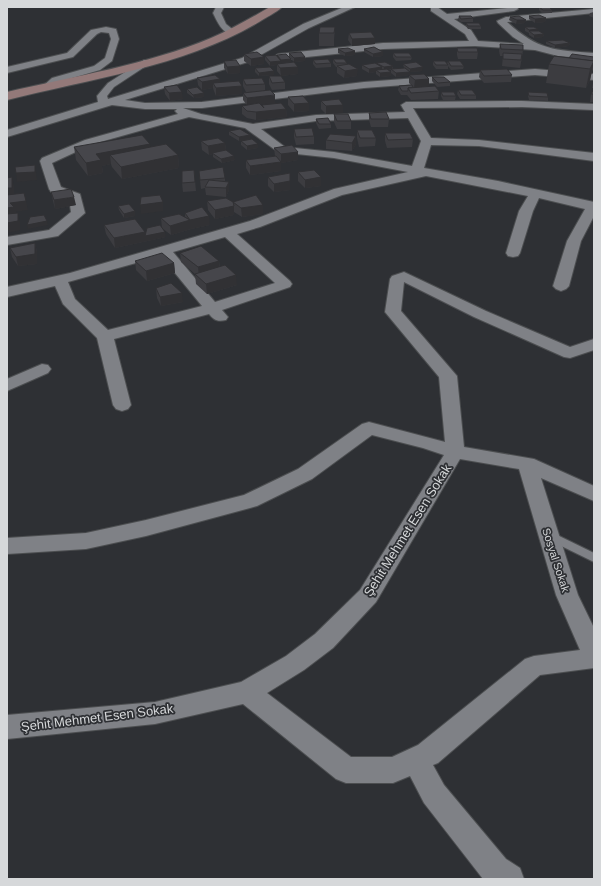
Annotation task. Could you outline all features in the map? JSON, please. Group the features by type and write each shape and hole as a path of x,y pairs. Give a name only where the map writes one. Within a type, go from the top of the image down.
{"street":[{"path":"220,7 217,13 222,24 232,32"},
{"path":"7,96 167,57 232,32 278,7"},
{"path":"245,60 306,26 351,7"},
{"path":"566,7 572,11 573,16 583,21"},
{"path":"446,17 513,8 524,18"},
{"path":"434,9 468,32 475,44"},
{"path":"535,47 512,31 501,21 594,11"},
{"path":"7,70 70,56 77,50 88,35 98,30 107,29 113,31 115,39 109,59 98,68 55,80 47,87"},
{"path":"512,31 527,29"},
{"path":"7,134 245,60 383,46 475,44 535,47 558,54 594,56"},
{"path":"147,62 111,85 102,96 108,103 145,106 202,105 300,92 535,72 594,77"},
{"path":"392,83 427,141 422,171"},
{"path":"406,105 522,104 594,106"},
{"path":"162,106 200,117 248,125 282,150 334,155 536,193 594,206 574,241 561,286"},
{"path":"7,241 53,233 78,213 75,197 55,189 46,161 89,142 189,114"},
{"path":"252,127 316,118 412,115"},
{"path":"427,141 479,143 594,157"},
{"path":"7,292 60,280 255,224 338,192 422,171"},
{"path":"513,253 526,211 536,193"},
{"path":"105,336 217,313 286,284 227,232"},
{"path":"164,250 217,313"},
{"path":"455,452 448,376 393,312 397,279 404,276 480,314 570,353 594,344"},
{"path":"60,280 68,301 105,336 122,405"},
{"path":"7,386 42,369"},
{"path":"7,546 86,541 146,528 250,501 305,474 369,428 429,443 455,452 527,464 594,494"},
{"name":"Şehit Mehmet Esen Sokak","path":"7,727 155,713 247,692 295,663 324,641 368,596 455,452"},
{"name":"Sosyal Sokak","path":"527,464 567,595 594,653"},
{"path":"247,692 346,770 393,770 428,754 534,666 594,658"},
{"path":"416,760 434,794 495,870 509,879"}],"lane":[{"path":"548,535 594,558"}],"building":[{"path":"539,7 549,7 552,10 543,10"},
{"path":"539,15 546,18 535,19 529,16"},
{"path":"459,16 471,16 473,18 461,19"},
{"path":"519,16 526,20 517,20 510,17"},
{"path":"466,23 479,23 481,26 468,26"},
{"path":"320,27 335,27 334,33 319,33"},
{"path":"525,27 534,27 538,29 529,30"},
{"path":"529,31 539,31 544,34 534,35"},
{"path":"371,32 375,38 352,39 349,33"},
{"path":"563,40 570,43 555,45 546,41"},
{"path":"500,44 523,45 523,50 501,49"},
{"path":"374,47 383,52 373,54 364,49"},
{"path":"348,48 355,51 345,53 338,49"},
{"path":"457,48 477,48 478,52 458,52"},
{"path":"257,52 264,57 251,59 244,54"},
{"path":"301,52 305,57 294,58 289,53"},
{"path":"393,53 409,53 412,57 396,57"},
{"path":"503,53 522,54 521,60 503,59"},
{"path":"286,54 291,59 281,60 277,55"},
{"path":"572,54 594,57 594,61 569,58"},
{"path":"276,55 281,61 270,62 265,56"},
{"path":"554,56 594,61 590,69 549,64"},
{"path":"328,59 331,63 316,64 313,60"},
{"path":"333,59 344,59 347,63 336,63"},
{"path":"236,60 240,66 227,67 224,61"},
{"path":"433,61 445,61 448,65 436,65"},
{"path":"448,61 460,61 464,66 451,66"},
{"path":"294,62 298,67 280,68 277,64"},
{"path":"385,62 393,66 384,67 376,63"},
{"path":"416,62 423,67 410,69 403,64"},
{"path":"375,63 382,67 369,69 362,65"},
{"path":"349,64 358,69 345,71 337,66"},
{"path":"270,67 274,71 259,73 255,68"},
{"path":"405,68 410,72 396,73 391,69"},
{"path":"387,69 391,72 380,73 376,70"},
{"path":"507,69 512,75 484,76 480,70"},
{"path":"424,74 429,79 415,80 409,75"},
{"path":"215,75 220,79 202,82 197,78"},
{"path":"269,76 281,76 285,82 272,83"},
{"path":"432,77 444,77 450,82 438,83"},
{"path":"262,78 265,84 246,85 243,79"},
{"path":"239,81 242,86 216,88 213,83"},
{"path":"177,85 182,92 169,93 164,87"},
{"path":"412,85 413,87 408,88 408,91 402,91 399,86"},
{"path":"435,86 439,91 411,93 408,88"},
{"path":"197,87 204,93 193,95 187,89"},
{"path":"270,90 275,95 247,98 243,93"},
{"path":"458,90 472,90 476,95 461,95"},
{"path":"441,92 454,92 456,96 443,96"},
{"path":"528,92 547,93 548,97 529,96"},
{"path":"303,96 309,103 294,104 288,97"},
{"path":"339,99 343,105 326,106 321,101"},
{"path":"259,103 264,108 262,105 281,103 286,109 256,112 247,111 242,106"},
{"path":"386,112 389,119 371,119 369,113"},
{"path":"334,114 348,114 351,121 337,121"},
{"path":"328,118 331,124 319,124 316,119"},
{"path":"312,128 314,136 296,137 294,129"},
{"path":"240,129 250,135 239,137 229,131"},
{"path":"357,130 372,130 376,138 360,138"},
{"path":"385,133 410,133 413,139 388,140"},
{"path":"330,134 356,136 352,143 326,140"},
{"path":"142,135 150,144 96,154 101,160 86,163 74,147"},
{"path":"218,138 225,143 208,146 201,141"},
{"path":"252,139 258,144 247,146 241,141"},
{"path":"166,144 178,155 121,167 110,155"},
{"path":"292,145 298,152 281,154 274,148"},
{"path":"226,150 234,156 221,159 212,153"},
{"path":"276,156 281,162 250,166 246,160"},
{"path":"35,165 35,172 16,173 15,167"},
{"path":"223,167 225,178 200,180 199,171"},
{"path":"194,170 195,182 182,183 182,171"},
{"path":"314,170 321,177 305,180 298,172"},
{"path":"290,173 290,181 274,184 268,177"},
{"path":"12,177 12,188 7,188 7,178"},
{"path":"209,180 229,182 226,188 205,187"},
{"path":"71,189 74,197 54,200 51,192"},
{"path":"24,193 26,201 10,203 14,207 7,208 7,195"},
{"path":"160,195 163,202 140,205 141,197"},
{"path":"256,195 263,205 241,208 233,202"},
{"path":"226,198 233,202 234,206 215,210 207,201"},
{"path":"129,204 135,211 124,214 118,206"},
{"path":"202,207 209,216 190,220 185,213"},
{"path":"18,213 18,221 7,223 7,214"},
{"path":"179,214 190,220 170,226 161,218"},
{"path":"44,215 47,221 27,225 30,217"},
{"path":"135,219 145,232 114,238 104,225"},
{"path":"160,225 165,232 145,236 147,228"},
{"path":"35,243 35,254 16,257 10,248"},
{"path":"201,246 219,261 198,267 180,253"},
{"path":"162,253 174,263 146,271 135,261"},
{"path":"225,265 236,275 206,284 195,274"},
{"path":"171,283 182,293 160,297 156,288"}]}
